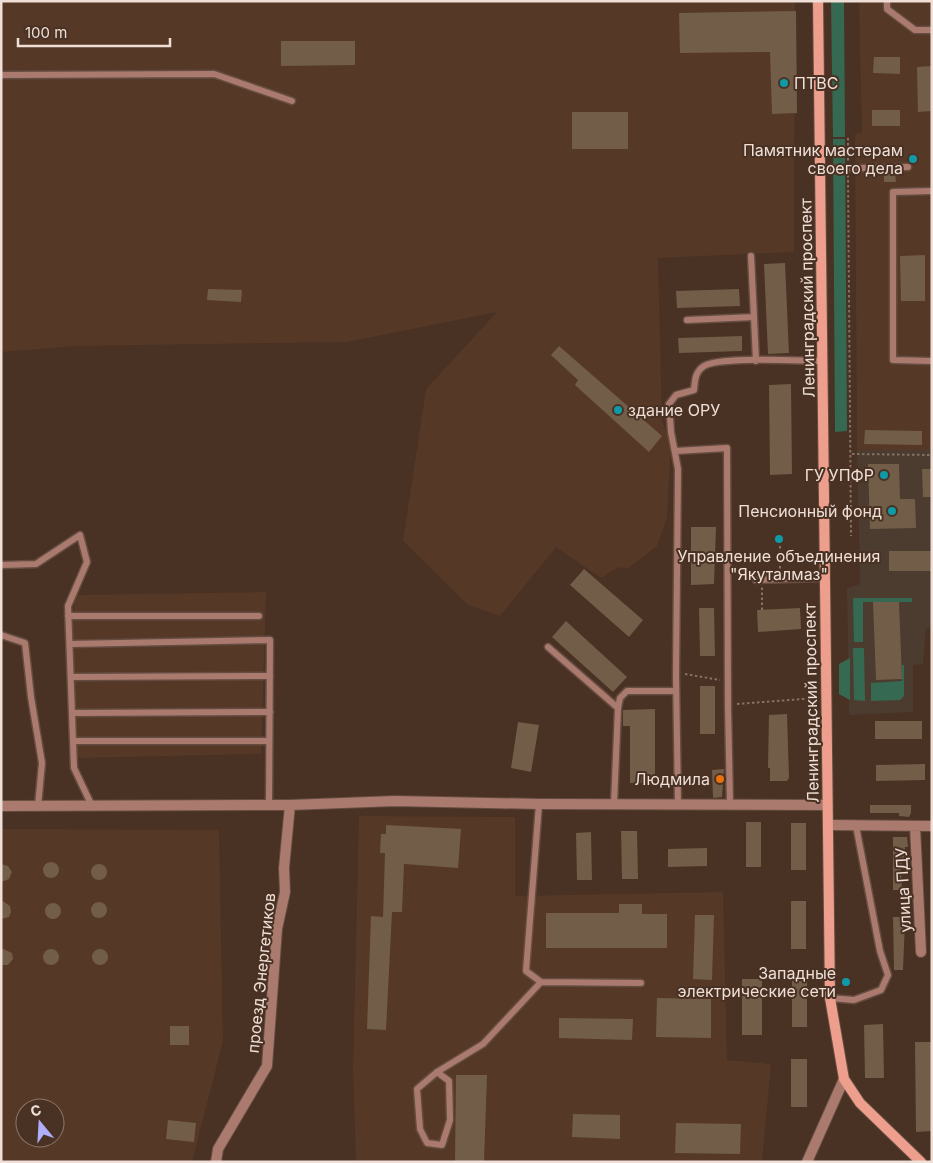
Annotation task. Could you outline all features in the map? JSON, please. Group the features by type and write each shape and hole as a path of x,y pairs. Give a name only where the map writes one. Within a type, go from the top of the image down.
{"main road":[{"name":"Ленинградский проспект","path":"818,1 830,998 844,1079 860,1103 920,1162"}],"street":[{"path":"1,806 290,805 395,801 539,804 828,805"},
{"name":"проезд Энергетиков","path":"216,1162 218,1150 267,1066 278,929 285,892 284,868 290,805"},
{"name":"улица ПДУ","path":"828,825 932,826"},
{"name":"улица ПДУ","path":"915,826 921,952"},
{"path":"807,1162 844,1079"}],"lane":[{"path":"888,1 887,9 915,30 932,30"},
{"path":"1,75 214,74 292,101"},
{"path":"820,168 908,167"},
{"path":"932,191 893,192 893,360 932,361"},
{"path":"751,256 756,361"},
{"path":"687,320 754,317"},
{"path":"678,804 676,691 678,469 671,432 669,404 676,395 694,390 697,373 706,365 724,361 822,361"},
{"path":"676,451 727,448 730,804"},
{"path":"1,565 36,564 80,536 88,562 68,606 74,768 92,806"},
{"path":"759,580 825,578"},
{"path":"68,616 259,616"},
{"path":"1,635 25,643 31,698 42,763 38,806"},
{"path":"70,644 270,640 269,805"},
{"path":"548,647 618,708"},
{"path":"71,677 270,676"},
{"path":"614,804 620,698 627,691 676,691"},
{"path":"72,713 270,712"},
{"path":"73,741 270,741"},
{"path":"539,804 526,970 541,982 641,983"},
{"path":"830,998 854,1000 881,990 888,975 880,951 856,826"},
{"path":"437,1072 449,1082 450,1120 442,1145 427,1143 420,1129 418,1089 437,1072 483,1044 541,982"}],"path":[{"path":"848,138 851,536"},
{"path":"851,454 932,455"},
{"path":"780,546 780,579"},
{"path":"759,580 762,610"},
{"path":"689,674 728,681"},
{"path":"734,704 816,698"}],"shaded area":[{"path":"1,1 795,1 794,252 658,258 662,421 671,443 667,517 657,546 627,569 618,567 601,578 556,547 500,616 468,605 403,541 426,389 497,312 347,342 75,346 1,352"},
{"path":"859,1 932,1 932,450 857,450 855,134 862,133"},
{"path":"857,450 932,450 932,627 926,628 923,664 913,665 913,712 849,715 847,588 860,584"},
{"path":"266,592 261,754 77,758 72,625 75,595"},
{"path":"359,816 515,817 515,896 723,892 727,1060 771,1064 762,1162 356,1162 353,1069"},
{"path":"1,829 219,830 223,1041 192,1162 1,1162"}],"green space":[{"path":"831,1 844,1 845,137 833,137"},
{"path":"833,139 845,139 847,431 835,432"},
{"path":"853,598 912,598 912,602 863,602 863,642 854,642"},
{"path":"853,648 864,648 865,701 854,700"},
{"path":"850,658 850,700 839,694 839,664"},
{"path":"902,665 904,665 904,696 900,700 871,701 871,683 902,681"}],"building":[{"path":"796,11 797,113 772,114 770,52 680,53 679,13"},
{"path":"281,41 355,41 355,65 281,66"},
{"path":"874,57 900,57 900,74 873,73"},
{"path":"932,66 932,111 918,112 917,67"},
{"path":"872,110 900,110 900,126 872,126"},
{"path":"572,112 628,112 628,149 572,149"},
{"path":"895,173 896,182 884,182 884,174"},
{"path":"925,255 925,301 901,301 900,256"},
{"path":"785,263 789,353 768,354 764,264"},
{"path":"208,289 242,290 241,302 207,300"},
{"path":"739,289 740,306 677,308 676,291"},
{"path":"742,336 742,351 679,353 678,338"},
{"name":"здание ОРУ","path":"559,346 662,436 649,452 575,385 578,380 551,355"},
{"path":"791,384 792,474 770,475 769,385"},
{"path":"865,430 922,431 922,445 864,444"},
{"path":"868,464 899,464 900,499 915,499 916,528 870,529"},
{"path":"922,469 932,469 932,497 923,497"},
{"path":"691,527 716,527 714,584 691,585"},
{"path":"889,551 932,551 932,571 889,571"},
{"path":"584,569 643,620 629,637 570,585"},
{"path":"873,602 899,602 902,679 876,680"},
{"path":"699,608 714,608 715,656 700,656"},
{"path":"800,608 801,629 758,632 757,610"},
{"path":"566,621 627,677 613,692 552,637"},
{"path":"700,686 715,686 715,734 700,734"},
{"path":"655,709 655,783 630,783 630,726 623,726 623,710"},
{"path":"787,714 789,778 787,781 770,781 770,768 768,768 769,715"},
{"path":"875,721 922,721 922,739 875,739"},
{"path":"518,722 539,725 531,772 511,768"},
{"path":"925,764 925,780 876,781 876,765"},
{"name":"Людмила","path":"724,769 722,797 713,798 712,770"},
{"path":"870,805 911,805 911,813 909,817 899,816 899,813 870,813"},
{"path":"746,822 761,822 761,867 746,867"},
{"path":"791,823 806,823 806,870 791,870"},
{"path":"386,825 461,829 458,868 404,864 402,912 392,912 386,1030 367,1029 371,916 383,917 385,853 380,853 381,834 386,834"},
{"path":"621,831 637,831 638,879 622,879"},
{"path":"591,832 592,880 577,880 576,833"},
{"path":"893,837 907,837 908,847 905,847 905,863 902,863 901,866 902,890 893,890"},
{"path":"707,848 707,866 668,867 668,849"},
{"path":"51,862 57,864 59,870 57,876 51,878 45,876 43,870 45,864"},
{"path":"1,864 8,866 12,872 9,879 1,882"},
{"path":"99,864 105,866 107,872 105,878 99,880 93,878 91,872 93,866"},
{"path":"1,900 10,906 11,912 9,917 1,919"},
{"path":"791,901 806,901 806,949 791,949"},
{"path":"99,902 105,904 107,910 105,916 99,918 93,916 91,910 93,904"},
{"path":"53,903 59,905 61,911 59,917 53,919 47,917 45,911 47,905"},
{"path":"619,904 642,904 642,914 667,914 667,948 546,948 546,913 619,913"},
{"path":"695,915 714,915 712,980 693,979"},
{"path":"893,917 902,917 902,922 905,922 903,970 894,970"},
{"path":"1,948 12,953 13,959 8,965 1,965"},
{"path":"51,949 57,951 59,957 57,963 51,965 45,963 43,957 45,951"},
{"path":"100,949 106,951 108,957 106,963 100,965 94,963 92,957 94,951"},
{"path":"742,979 762,979 762,1035 742,1035"},
{"path":"792,979 807,979 807,1027 792,1027"},
{"path":"657,998 711,999 711,1038 656,1037"},
{"path":"559,1018 633,1019 632,1040 559,1038"},
{"path":"883,1024 884,1078 865,1078 864,1025"},
{"path":"170,1026 189,1026 189,1045 170,1045"},
{"path":"915,1042 932,1042 932,1131 916,1132"},
{"path":"791,1059 807,1059 807,1107 791,1107"},
{"path":"456,1075 487,1075 484,1162 455,1162"},
{"path":"573,1114 620,1115 620,1139 572,1137"},
{"path":"168,1120 196,1123 194,1142 166,1139"},
{"path":"676,1123 741,1124 740,1154 675,1153"}],"place":[{"name":"ПТВС","path":"784,83"},
{"name":"Памятник мастерам своего дела","path":"913,159"},
{"name":"здание ОРУ","path":"618,410"},
{"name":"ГУ УПФР","path":"884,475"},
{"name":"Пенсионный фонд","path":"892,511"},
{"name":"Управление объединения \"Якуталмаз\"","path":"779,539"},
{"name":"Людмила","path":"720,779"},
{"name":"Западные электрические сети","path":"846,982"}]}
